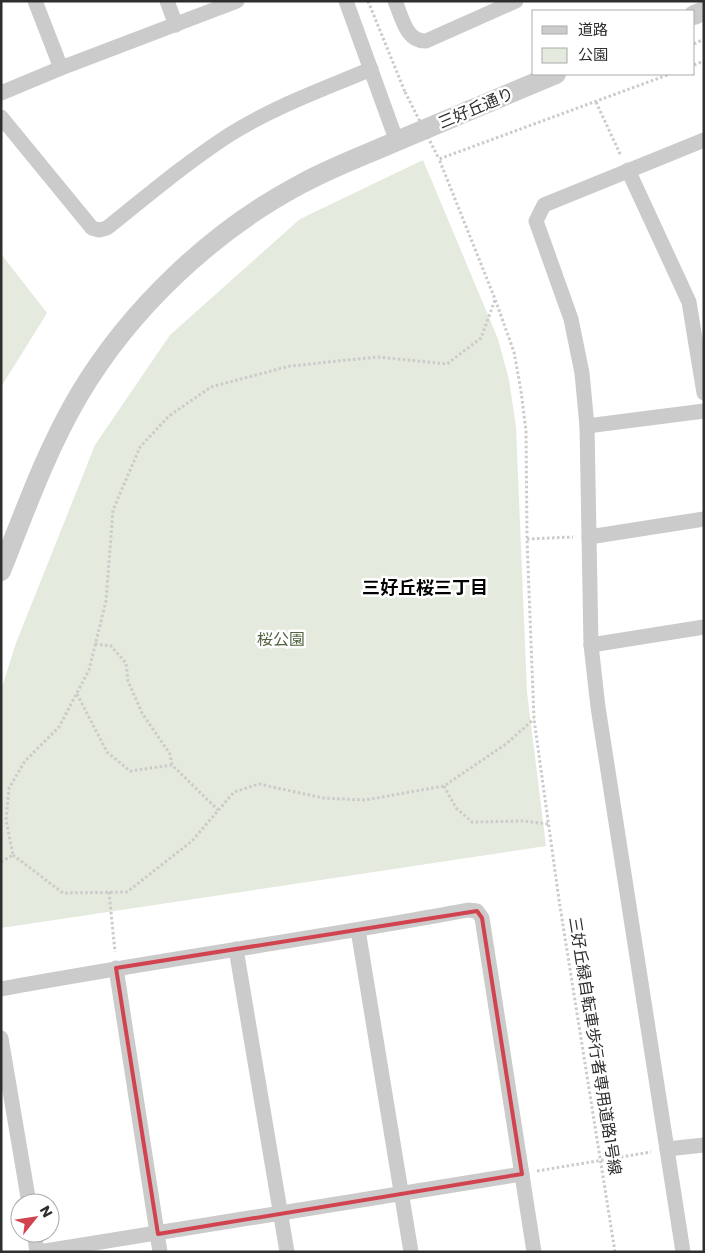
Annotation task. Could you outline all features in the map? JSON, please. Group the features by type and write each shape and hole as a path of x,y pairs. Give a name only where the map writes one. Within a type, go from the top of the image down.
{"street":[{"path":"35,1 61,68"},
{"path":"167,1 176,25"},
{"path":"1,93 61,68 237,1"},
{"path":"346,1 372,69 396,142"},
{"path":"395,1 411,36 418,41 426,41 516,1"},
{"path":"1,117 92,228 102,230 193,159 230,134 278,108 372,69"},
{"name":"三好丘通り","path":"1,571 39,474 65,420 100,364 150,302 212,242 251,214 315,177 554,75"},
{"path":"683,1252 598,707 591,645 587,426 582,373 571,319 536,221 544,205 704,140"},
{"path":"628,170 689,302 704,393"},
{"path":"587,426 704,411"},
{"path":"589,537 704,520"},
{"path":"591,645 704,627"},
{"path":"1,989 116,968 358,930 468,910 477,911 482,918 534,1252"},
{"path":"358,930 412,1252"},
{"path":"236,949 287,1252"},
{"path":"116,968 160,1252"},
{"path":"1,1038 27,1193"},
{"path":"667,1149 704,1145"},
{"path":"38,1252 522,1174"}],"path":[{"name":"三好丘緑自転車歩行者専用道路1号線","path":"368,1 405,92 439,160 495,299 514,352 526,440 527,539 534,719 551,844 615,1252"},
{"path":"439,160 664,75"},
{"path":"596,102 628,170"},
{"path":"495,299 481,338 447,364 378,357 290,366 211,388 169,416 140,447 112,510 106,601 89,670 59,727 25,761 10,788 6,820 13,854 63,893 127,892 192,841 234,792 259,784 323,798 365,800 444,786 506,744 534,719"},
{"path":"527,539 589,537"},
{"path":"95,644 111,646 126,663 128,681 142,713 170,754 172,765 218,810"},
{"path":"77,694 106,752 130,771 172,765"},
{"path":"444,786 456,808 472,822 524,820 548,824"},
{"path":"1,862 13,854"},
{"path":"109,892 116,968"},
{"path":"522,1174 599,1159 667,1149"}],"highlighted area":[{"path":"477,911 482,918 522,1174 158,1234 116,968"}],"green space":[{"name":"桜公園","path":"423,160 498,339 509,380 516,427 527,692 546,846 1,928 1,690 16,643 95,445 170,335 300,219"},
{"path":"1,254 47,313 1,387"}],"district":[{"name":"三好丘桜三丁目","path":"425,587"}]}
